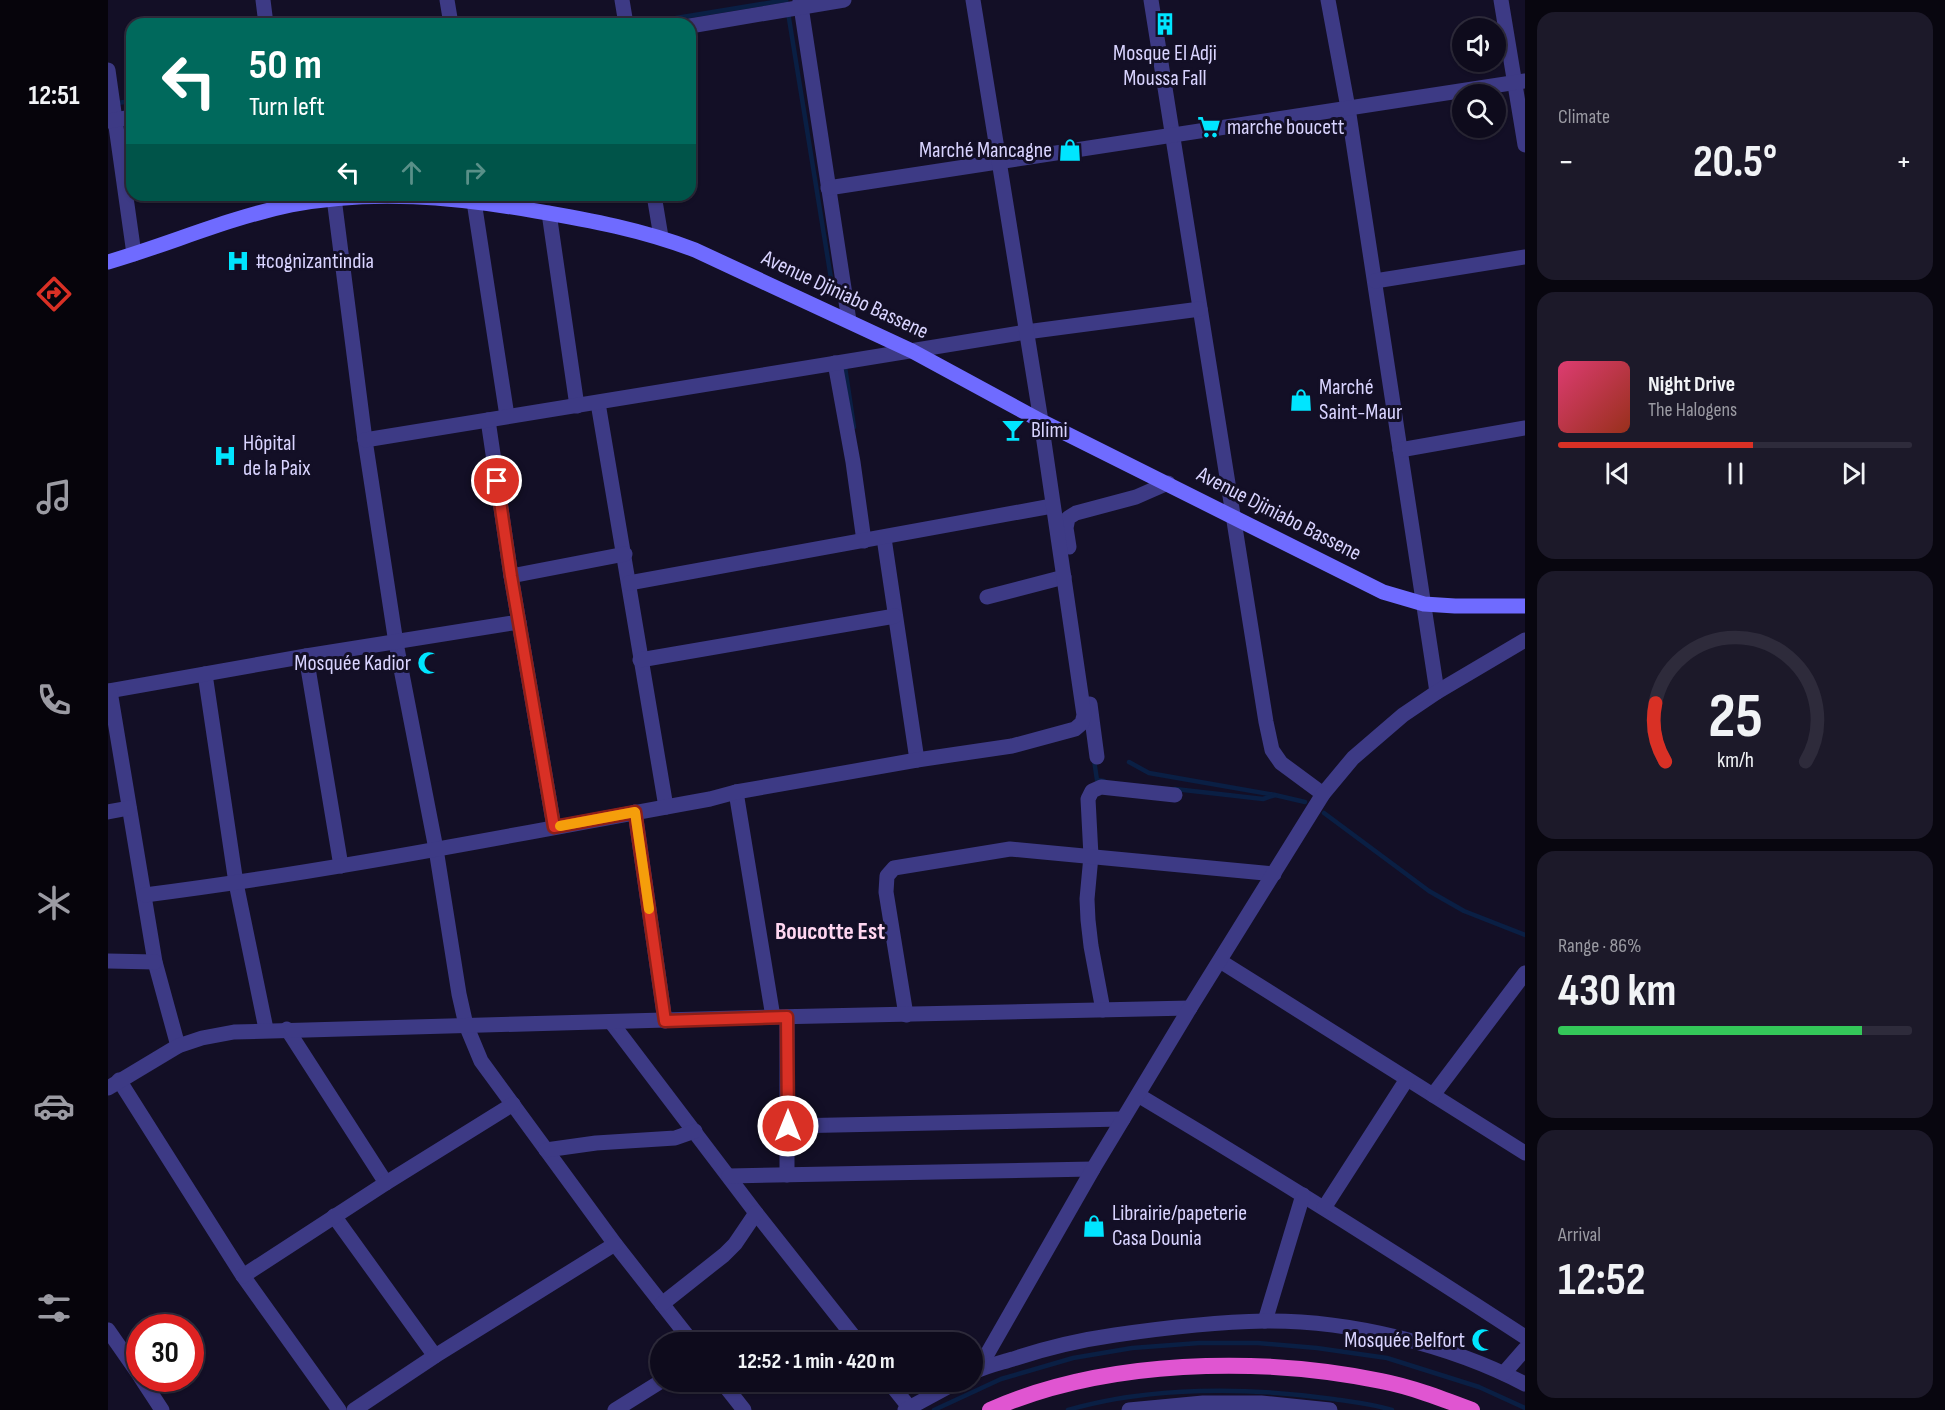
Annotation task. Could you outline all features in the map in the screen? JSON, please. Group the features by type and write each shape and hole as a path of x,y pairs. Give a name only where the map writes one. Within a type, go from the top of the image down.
{"highway":[{"path":"990,1410 1010,1401 1078,1381 1135,1371 1211,1366 1315,1371 1382,1381 1472,1410"}],"main road":[{"name":"Avenue Djiniabo Bassene","path":"108,262 245,216 316,201"},
{"name":"Avenue Djiniabo Bassene","path":"488,201 620,226 661,237 734,267 912,351 1041,421 1383,592 1424,604 1525,606"}],"street":[{"path":"263,0 265,18"},
{"path":"447,0 450,18"},
{"path":"622,0 625,18"},
{"path":"696,25 801,4 844,0"},
{"path":"144,895 341,866 666,807 736,792 917,760 1012,746 1075,729 1082,723 1084,716 1041,421 973,0"},
{"path":"1151,0 1272,750 1281,763 1323,794"},
{"path":"1328,0 1348,108 1437,692"},
{"path":"1501,0 1520,81 1525,145"},
{"path":"801,4 849,321"},
{"path":"108,70 112,120 134,254"},
{"path":"828,188 1520,81"},
{"path":"334,201 365,440 396,643 436,849 466,1025 481,1061 615,1244 684,1332"},
{"path":"473,201 507,416"},
{"path":"655,201 661,237"},
{"path":"549,213 577,406"},
{"path":"1375,281 1525,257"},
{"path":"365,440 1026,332 1200,309"},
{"path":"835,363 864,541"},
{"path":"598,403 666,807"},
{"path":"488,420 511,576 554,827"},
{"path":"1400,450 1525,428"},
{"path":"1097,757 1066,528 1068,518 1076,513 1136,497 1168,483"},
{"path":"629,583 1052,507"},
{"path":"884,538 917,760"},
{"path":"511,576 625,554"},
{"path":"987,597 1064,577"},
{"path":"640,660 895,616"},
{"path":"178,1046 155,962 109,691 306,656 519,622"},
{"path":"983,1358 1123,1119 1323,794 1353,758 1402,715 1525,640"},
{"path":"306,656 341,866"},
{"path":"206,674 236,883 266,1029"},
{"path":"1103,1010 1088,920 1087,899 1091,856 1088,799 1092,791 1101,787 1175,795"},
{"path":"736,792 780,1017 788,1126 787,1174"},
{"path":"108,812 129,808"},
{"path":"635,812 665,1021"},
{"path":"906,1015 886,892 887,876 894,868 1010,849 1274,874"},
{"path":"108,961 155,962"},
{"path":"1220,961 1525,1153"},
{"path":"1433,1095 1525,973"},
{"path":"339,1410 243,1276 114,1084 178,1046 202,1038 266,1029 1190,1008"},
{"path":"612,1022 850,1332"},
{"path":"287,1029 386,1183"},
{"path":"1324,1208 1407,1079"},
{"path":"1138,1095 1324,1208 1525,1337"},
{"path":"243,1276 513,1104"},
{"path":"788,1126 1123,1119"},
{"path":"546,1150 596,1143 675,1138 695,1131"},
{"path":"729,1176 1093,1169"},
{"path":"1265,1321 1303,1195"},
{"path":"662,1304 724,1255 735,1244 756,1212"},
{"path":"334,1216 435,1356"},
{"path":"354,1410 435,1356 615,1244"},
{"path":"983,1369 1044,1349 1092,1338 1151,1329 1265,1321 1313,1324 1382,1334 1456,1355 1504,1373 1525,1384"},
{"path":"108,1330 126,1356"},
{"path":"1504,1373 1525,1349"},
{"path":"615,1410 650,1388"},
{"path":"150,1392 162,1410"},
{"path":"730,1392 744,1410"},
{"path":"896,1392 907,1409 938,1392"},
{"path":"1137,1409 1203,1403 1330,1410"}],"waterway":[{"path":"676,18 786,0 834,297"},
{"path":"117,103 126,102"},
{"path":"845,367 854,427"},
{"path":"1094,760 1097,780 1104,781"},
{"path":"1129,762 1149,773 1305,802"},
{"path":"1175,789 1263,799 1275,795"},
{"path":"1324,813 1429,891 1464,911 1525,935"},
{"path":"934,1410 1001,1379 1073,1358 1132,1348 1199,1343 1258,1343 1317,1348 1387,1358 1479,1387 1525,1408"},
{"path":"1068,1410 1132,1396 1200,1391 1301,1395 1362,1403 1392,1410"}],"slow traffic":[{"path":"560,826 635,812 649,909"}],"place":[{"name":"Mosque El Adji Moussa Fall","path":"1165,24"},
{"name":"marche boucett","path":"1209,127"},
{"name":"Marché Mancagne","path":"1070,150"},
{"name":"#cognizantindia","path":"238,261"},
{"name":"Marché Saint-Maur","path":"1301,400"},
{"name":"Blimi","path":"1013,430"},
{"name":"Hôpital de la Paix","path":"225,456"},
{"name":"Mosquée Kadior","path":"429,663"},
{"name":"Librairie/papeterie Casa Dounia","path":"1094,1226"},
{"name":"Mosquée Belfort","path":"1483,1340"}],"district":[{"name":"Boucotte Est","path":"830,931"}],"route":[{"path":"497,481 554,827 635,812 665,1021 787,1017 788,1126"}]}
